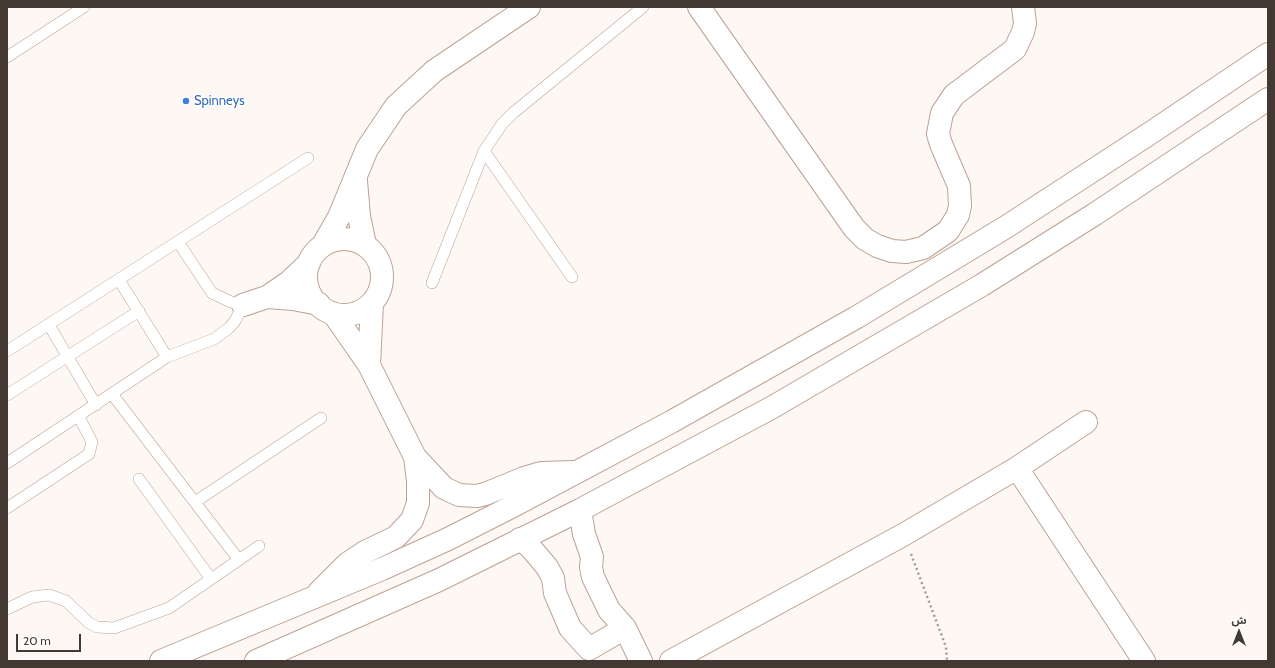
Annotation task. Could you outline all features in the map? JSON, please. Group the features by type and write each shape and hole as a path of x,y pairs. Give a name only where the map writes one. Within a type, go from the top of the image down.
{"street":[{"path":"267,298 289,282 309,263 315,253 323,245 345,202 356,172 367,149 396,106 414,88 502,15 529,7"},
{"path":"699,7 854,228 865,239 877,246 892,251 906,252 923,248 948,231 958,215 960,206 960,186 940,144 938,134 942,112 954,95 1015,49 1024,32 1025,23 1023,7"},
{"path":"161,661 315,598 448,539 745,382 857,317 1026,214 1268,54"},
{"path":"256,661 439,580 580,510 771,408 982,285 1095,214 1268,99"},
{"path":"356,172 357,201 365,245"},
{"path":"323,245 340,239 349,239 365,245 378,259 383,277 381,287 372,303 369,365"},
{"path":"309,263 306,281 313,298 326,309 369,365 415,457 444,488 459,495 468,496 485,494 524,478 541,473 559,471 577,472"},
{"path":"243,305 267,298 293,299 342,314 358,312 372,303"},
{"path":"671,661 903,535 1017,468 1086,422"},
{"path":"315,598 324,585 347,564 365,552 396,537 412,520 418,502 418,481 415,457"},
{"path":"1017,468 1144,661"},
{"path":"580,510 584,534 592,557 591,567 594,577 609,610 625,628 641,661"},
{"path":"520,539 539,556 553,578 555,593 570,628 592,655 625,628"}],"lane":[{"path":"7,57 84,7"},
{"path":"432,283 484,151 502,124 513,113 643,7"},
{"path":"484,151 572,277"},
{"path":"7,351 308,158"},
{"path":"7,463 168,357 222,334 235,321 243,305 231,302 212,293 178,242"},
{"path":"119,280 168,357"},
{"path":"7,395 139,311"},
{"path":"49,325 96,405"},
{"path":"112,394 239,560"},
{"path":"7,508 89,454 92,442 79,417"},
{"path":"194,502 321,418"},
{"path":"139,479 211,578"},
{"path":"7,609 32,597 49,595 66,601 89,623 97,627 114,628 169,608 258,546"}],"path":[{"path":"903,535 946,647 947,661"}],"place":[{"name":"Spinneys","path":"186,101"}]}
